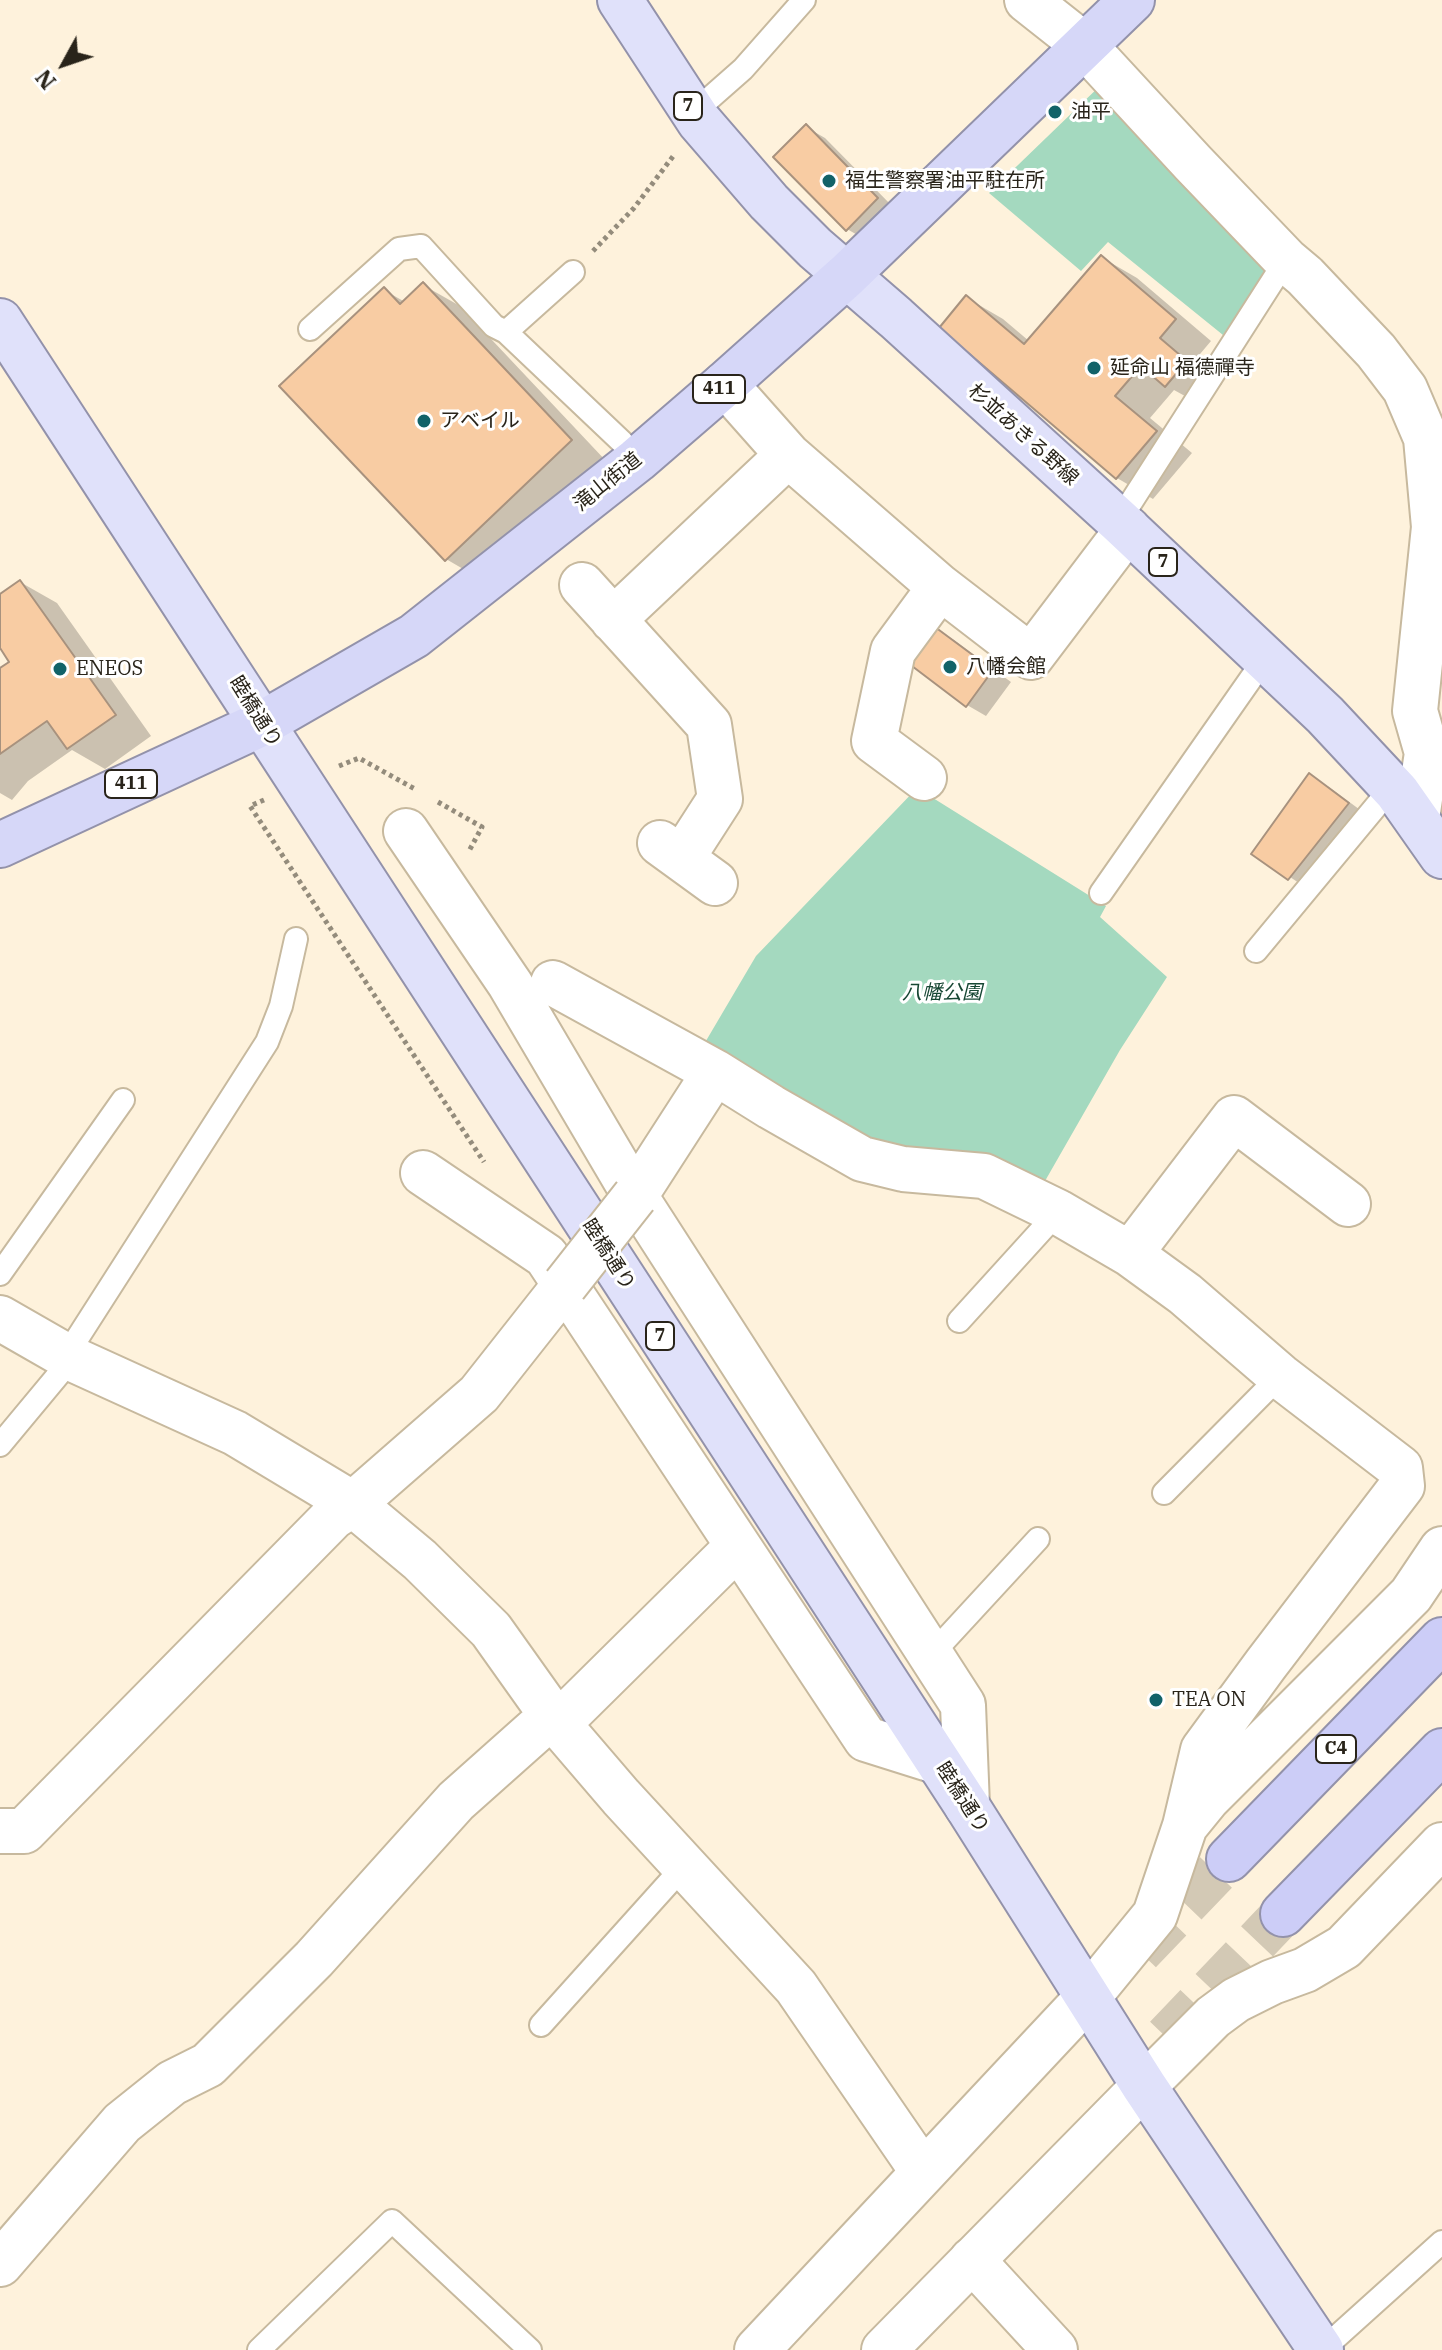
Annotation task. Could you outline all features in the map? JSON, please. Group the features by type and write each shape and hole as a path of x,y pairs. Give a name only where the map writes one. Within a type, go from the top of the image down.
{"highway":[{"name":"滝山街道","path":"0,845 263,723 414,636 637,460 725,384 847,275 1132,0"},
{"name":"C4","path":"1229,1859 1442,1640"},
{"path":"1283,1914 1442,1751"}],"main road":[{"name":"杉並あきる野線","path":"620,0 696,117 806,239 1266,657 1325,715 1405,802 1442,856"},
{"name":"睦橋通り","path":"0,321 939,1762 1144,2086 1322,2350"}],"street":[{"path":"1027,0 1084,45 1376,351 1405,389 1426,438 1434,527 1415,711 1435,745 1405,802"},
{"path":"725,384 788,455 940,587 1031,657 1123,525"},
{"path":"613,620 788,455"},
{"path":"582,585 709,725 720,799 686,861"},
{"path":"924,778 874,741 893,651 940,587"},
{"path":"406,831 510,984 635,1196 963,1705 967,1806"},
{"path":"553,983 715,1072 862,1159 903,1169 984,1176 1058,1212 1130,1254 1185,1294 1280,1376 1400,1468 1402,1486 1203,1750 1185,1826 1155,1915 1088,1997 757,2350"},
{"path":"0,1831 24,1831 323,1526 353,1504 479,1394 635,1196 715,1072"},
{"path":"1130,1254 1234,1118 1348,1204"},
{"path":"423,1173 546,1256 866,1739 939,1762"},
{"path":"0,1318 68,1357 235,1433 353,1504 420,1560 491,1630 555,1720 621,1797 796,1987 923,2172"},
{"path":"0,2264 122,2123 172,2083 208,2065 314,1959 456,1801 538,1728 568,1714 738,1546"},
{"path":"1185,1826 1218,1787 1411,1595 1442,1549"},
{"path":"884,2350 1213,2017 1236,2000 1305,1970 1344,1947 1442,1845"},
{"path":"972,2260 1055,2350"}],"lane":[{"path":"696,117 804,0"},
{"path":"310,329 399,249 421,246 494,326 506,332 637,460"},
{"path":"1123,525 1286,260"},
{"path":"506,332 573,272"},
{"path":"1101,893 1266,657"},
{"path":"1256,951 1405,802"},
{"path":"0,1445 64,1368 73,1345 267,1042 281,1006 296,939"},
{"path":"0,1274 123,1100"},
{"path":"959,1321 1058,1212"},
{"path":"1164,1493 1280,1376"},
{"path":"931,1655 1038,1539"},
{"path":"541,2025 684,1866"},
{"path":"259,2350 392,2221 530,2350"},
{"path":"1322,2350 1442,2242"}],"path":[{"path":"573,272 634,208 696,117"},
{"path":"300,784 250,806 485,1163"}],"green space":[{"path":"1105,81 1275,258 1223,335 1108,242 1081,271 989,193"},
{"name":"八幡公園","path":"917,788 1106,906 1100,917 1167,977 1120,1050 1041,1188 865,1143 700,1051 756,956"}],"building":[{"path":"806,124 878,198 846,231 773,157"},
{"path":"1101,255 1176,319 1160,338 1187,361 1165,387 1141,366 1115,396 1157,431 1116,479 939,328 966,295 1024,344"},
{"path":"423,282 572,440 445,561 279,386 384,287 400,304"},
{"path":"20,580 116,715 67,749 47,721 0,754 0,668 9,662 0,648 0,594"},
{"name":"八幡会館","path":"935,627 993,670 966,707 908,663"},
{"path":"1309,773 1349,803 1288,880 1251,854"}],"tunnel":[{"path":"1140,1952 1229,1859"},
{"path":"1166,2037 1283,1914"}],"place":[{"name":"油平","path":"1055,112"},
{"name":"福生警察署油平駐在所","path":"829,181"},
{"name":"延命山 福德禪寺","path":"1094,368"},
{"name":"アベイル","path":"424,421"},
{"name":"八幡会館","path":"950,667"},
{"name":"ENEOS","path":"60,669"},
{"name":"TEA ON","path":"1156,1700"}]}
